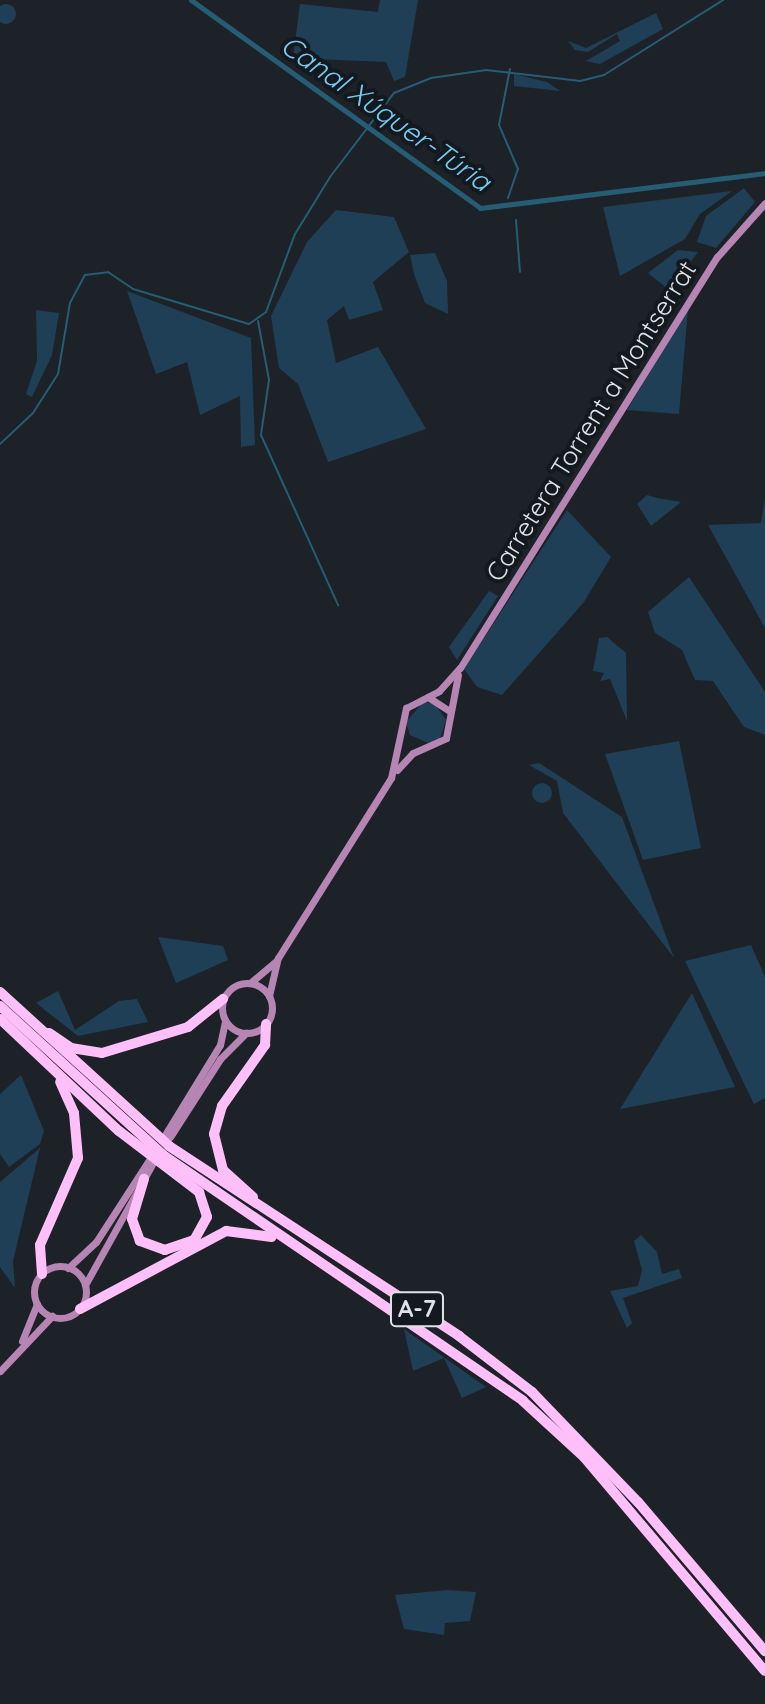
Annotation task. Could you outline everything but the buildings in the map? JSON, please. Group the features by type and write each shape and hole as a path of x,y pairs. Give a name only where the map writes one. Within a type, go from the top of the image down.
{"highway":[{"name":"A-7","path":"0,992 157,1137 482,1368 554,1429 765,1671"},
{"path":"25,1017 71,1048 102,1053 188,1027 223,999"},
{"name":"A-7","path":"0,1006 152,1146 532,1392 638,1502 765,1651"},
{"path":"0,1019 55,1074 199,1192 207,1217 194,1240 165,1250 140,1241 132,1219 144,1179"},
{"path":"266,1024 262,1051 218,1115 219,1161 238,1187 332,1262"},
{"path":"42,1274 40,1245 70,1185 79,1141 77,1126 55,1074"},
{"path":"80,1309 118,1282 235,1229 261,1232 332,1262"}],"main road":[{"name":"Carretera Torrent a Montserrat","path":"460,668 717,257 765,203"},
{"path":"391,778 406,708 428,697 460,668"},
{"path":"278,958 266,1024 246,1033 220,1059 168,1135 220,1045 225,1021 223,999 250,983 278,958 391,778 423,748 446,738 448,710 460,668"},
{"path":"428,697 448,710"},
{"path":"402,732 423,748"},
{"path":"250,983 269,996"},
{"path":"225,1021 246,1033"},
{"path":"0,1371 52,1316 80,1309 85,1285 151,1162 96,1242 68,1268 42,1274 37,1304 16,1352"},
{"path":"68,1268 85,1285"},
{"path":"37,1304 52,1316"}],"shaded area":[{"path":"380,0 418,0 405,77 394,81 386,62 293,58 300,4 378,12"},
{"path":"6,4 13,7 16,14 13,21 6,24 -1,21 -4,14 -1,7"},
{"path":"656,13 663,29 600,64 586,61 620,41 617,34 588,52 575,50 568,41 586,48"},
{"path":"514,74 547,82 560,91 514,86"},
{"path":"744,188 755,202 716,248 697,242 706,216"},
{"path":"732,191 700,214 685,239 620,276 603,207"},
{"path":"336,210 394,217 409,252 373,282 383,310 349,320 344,306 327,320 336,363 378,347 426,429 328,462 298,384 279,368 271,316 307,242"},
{"path":"678,250 698,252 669,290 648,273"},
{"path":"435,253 447,281 448,314 425,303 410,255"},
{"path":"127,291 251,338 255,445 241,447 240,396 200,415 187,362 156,374"},
{"path":"688,309 679,414 627,410"},
{"path":"36,310 59,313 52,355 32,397 26,394 37,361"},
{"path":"647,495 681,502 651,526 637,504"},
{"path":"765,499 765,628 708,525 761,523"},
{"path":"567,510 611,557 584,602 502,695 477,687 464,669"},
{"path":"689,577 765,692 765,735 744,727 713,681 695,680 682,650 655,633 648,612"},
{"path":"489,591 498,596 457,660 449,647"},
{"path":"607,637 626,653 627,721 610,679 600,681 604,673 593,671 599,638"},
{"path":"423,702 435,704 446,720 440,738 428,743 410,735 406,722"},
{"path":"679,741 701,848 643,860 605,754"},
{"path":"539,763 622,817 674,958 563,813 557,781 529,765"},
{"path":"542,783 549,786 552,793 549,800 542,803 535,800 532,793 535,786"},
{"path":"158,937 223,946 228,960 176,983"},
{"path":"751,945 765,977 765,1098 754,1104 685,961"},
{"path":"58,991 75,1030 119,1001 137,999 148,1022 78,1036 36,1003"},
{"path":"692,993 735,1087 620,1109"},
{"path":"21,1075 44,1131 40,1144 9,1167 0,1154 0,1094"},
{"path":"40,1148 13,1261 15,1288 0,1267 0,1182"},
{"path":"641,1235 657,1252 662,1274 679,1269 682,1278 623,1298 632,1323 627,1328 610,1291 638,1286 642,1270 634,1241"},
{"path":"404,1329 486,1387 462,1398 444,1358 413,1371"},
{"path":"447,1590 476,1592 470,1621 445,1623 444,1635 404,1629 395,1595"}],"waterway":[{"name":"Canal Xúquer-Túria","path":"191,0 480,208 765,173"},
{"path":"0,444 33,413 58,374 70,303 85,275 108,272 133,289 249,324 266,312 295,234 330,177 394,93 431,78 486,70 580,81 604,75 723,0"},
{"path":"508,198 518,169 499,125 510,69"},
{"path":"516,220 520,272"},
{"path":"258,321 269,380 261,435 338,605"}]}
